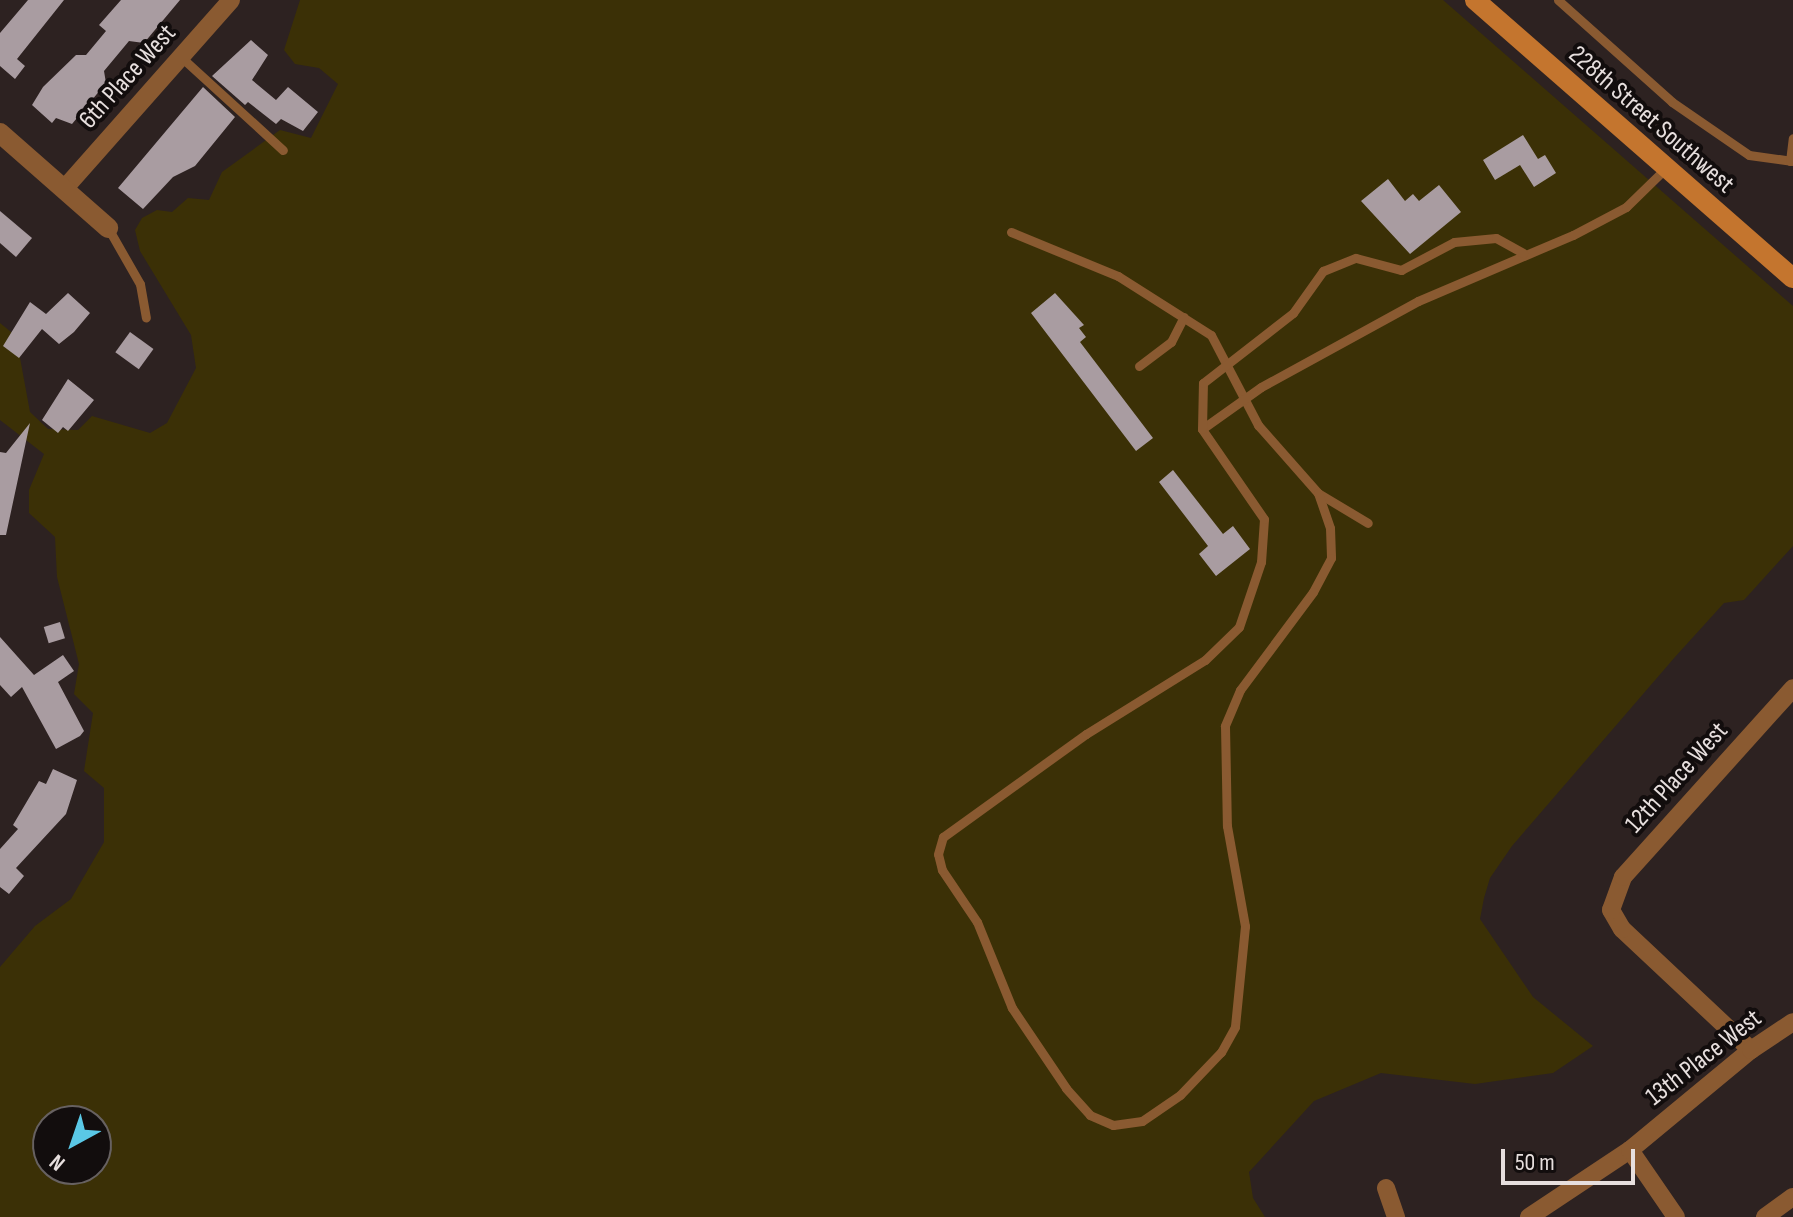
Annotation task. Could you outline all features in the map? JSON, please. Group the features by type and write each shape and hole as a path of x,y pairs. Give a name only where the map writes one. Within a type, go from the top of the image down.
{"main road":[{"name":"228th Street Southwest","path":"1475,0 1793,278"}],"street":[{"name":"6th Place West","path":"64,189 231,0"},
{"path":"0,133 108,228"},
{"name":"12th Place West","path":"1751,1050 1622,929 1611,910 1623,877 1793,688"},
{"name":"13th Place West","path":"1529,1217 1630,1150 1751,1050 1793,1022"},
{"path":"1630,1150 1676,1217"},
{"path":"1386,1188 1396,1217"},
{"path":"1765,1217 1793,1197"}],"lane":[{"path":"1558,0 1672,102 1749,155 1792,161 1793,138"},
{"path":"181,57 283,150"},
{"path":"1202,429 1242,400 1418,301 1523,253 1573,235 1626,207 1666,168"},
{"path":"108,228 140,284 146,317"},
{"path":"1011,232 1118,276 1211,335 1242,400 1318,493 1368,523"},
{"path":"1318,493 1330,528 1331,558 1313,592 1240,690 1225,726 1227,826 1245,926 1235,1027 1221,1052 1180,1095 1142,1121 1113,1125 1090,1115 1066,1088 1012,1008 977,922 942,870 938,854 943,837 957,824 1205,660 1239,627 1261,562 1264,519 1202,429 1203,383 1293,313 1323,271 1356,258 1401,270 1454,242 1496,238 1523,253"},
{"path":"1139,366 1171,342 1184,317"}],"shaded area":[{"path":"300,0 1443,0 1793,306 1793,546 1744,600 1724,603 1675,657 1512,846 1490,878 1484,898 1480,919 1533,997 1593,1046 1553,1073 1475,1084 1381,1073 1314,1101 1249,1172 1253,1198 1265,1217 0,1217 0,967 35,926 71,899 104,842 104,788 84,771 93,713 74,694 79,664 57,577 55,537 29,513 29,490 44,454 0,420 0,323 16,336 30,412 48,429 78,430 92,416 150,433 167,423 196,368 191,335 140,251 135,230 142,218 157,210 172,212 188,198 209,200 222,172 280,130 311,138 338,84 319,68 295,64 284,50"}],"building":[{"path":"28,0 64,0 17,59 25,66 15,79 0,66 0,33"},
{"path":"121,0 180,0 144,43 129,41 104,71 106,83 72,124 56,118 52,123 32,105 43,87 76,55 86,55 106,31 99,25"},
{"path":"251,40 268,55 252,80 276,100 288,87 318,112 303,131 281,119 276,124 248,102 245,105 212,76"},
{"path":"203,87 235,117 195,166 173,177 143,209 118,188"},
{"path":"1523,135 1538,159 1545,155 1556,173 1534,187 1520,165 1495,180 1483,160"},
{"path":"1388,179 1405,201 1413,194 1419,201 1439,185 1461,212 1410,254 1361,201"},
{"path":"0,211 32,238 16,257 0,243"},
{"path":"68,293 90,313 74,332 59,344 42,329 19,358 3,346 30,302 46,314"},
{"path":"1055,293 1084,325 1079,328 1086,337 1080,342 1153,438 1136,451 1031,313"},
{"path":"130,332 153,349 139,369 115,352"},
{"path":"68,379 94,400 68,431 63,427 58,433 42,420"},
{"path":"30,423 6,535 0,535 0,452 6,453"},
{"path":"1173,470 1223,534 1233,526 1250,549 1216,576 1199,554 1208,546 1159,482"},
{"path":"60,622 65,638 49,643 44,627"},
{"path":"0,637 34,675 63,655 74,671 58,682 84,731 80,736 56,749 22,687 11,697 0,685"},
{"path":"53,769 77,780 66,814 16,868 24,876 9,894 0,887 0,849 18,829 13,825 39,781 46,784"}]}
